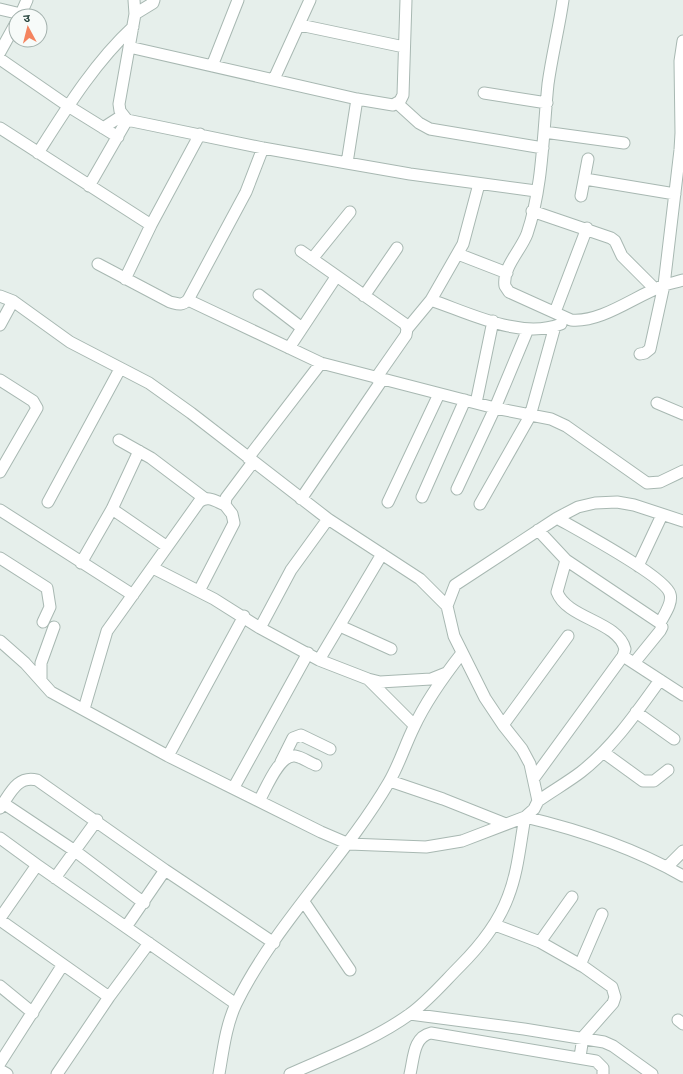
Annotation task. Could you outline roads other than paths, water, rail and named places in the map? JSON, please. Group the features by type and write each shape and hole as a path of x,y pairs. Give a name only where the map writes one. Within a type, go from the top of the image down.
{"street":[{"path":"89,186 118,137 125,117 119,104 135,14 134,0"},
{"path":"212,66 238,0"},
{"path":"274,79 300,25 310,0"},
{"path":"129,47 274,79 357,100 384,105 393,105 400,101 403,95 406,0"},
{"path":"563,0 552,54 543,148 532,211 526,234 506,273 505,286 509,292 571,320"},
{"path":"135,14 150,1"},
{"path":"300,25 404,48"},
{"path":"38,153 68,106 119,40 133,27"},
{"path":"0,52 8,38"},
{"path":"640,354 646,353 650,349 675,194 681,133 680,61 683,41"},
{"path":"0,58 68,106 118,137"},
{"path":"484,93 547,103"},
{"path":"347,163 357,100"},
{"path":"397,103 419,123 430,129 543,148"},
{"path":"103,128 125,117 263,148 480,184 536,191"},
{"path":"0,128 151,224"},
{"path":"544,132 624,143"},
{"path":"125,279 151,224 200,134"},
{"path":"98,264 125,279 178,304 184,304 188,300 246,192 263,148"},
{"path":"581,196 588,159"},
{"path":"584,179 675,194"},
{"path":"301,499 379,379 406,335 408,329 431,300 458,254 468,231 480,184"},
{"path":"532,211 587,228 611,238 615,241 622,256 660,287"},
{"path":"312,259 350,212"},
{"path":"555,312 587,228"},
{"path":"364,296 397,248"},
{"path":"301,251 405,324 408,329"},
{"path":"458,254 506,273"},
{"path":"289,348 336,277"},
{"path":"431,300 511,327 528,329 555,326 571,320 584,320 660,287 683,280"},
{"path":"259,295 302,328"},
{"path":"0,296 13,301 70,342 149,383 191,413 301,499 420,579 447,606 454,636 485,698 502,726 522,749 530,764 538,801"},
{"path":"188,300 321,363 495,408 530,416 542,417 566,426 647,483 660,482 683,470"},
{"path":"0,325 13,301"},
{"path":"476,403 493,321"},
{"path":"480,504 530,416 555,326"},
{"path":"458,489 495,408 528,329"},
{"path":"225,505 226,498 250,460 321,363"},
{"path":"48,502 120,369"},
{"path":"0,380 33,401 37,408 3,459 0,472"},
{"path":"388,502 439,394"},
{"path":"422,497 464,400"},
{"path":"657,403 683,414"},
{"path":"119,440 139,451 204,498 225,505 232,514 234,523 199,591"},
{"path":"81,563 112,508 139,451"},
{"path":"84,709 107,631 153,568 166,546 199,502 204,498"},
{"path":"447,606 455,585 538,530 578,507 602,503 634,505 683,521"},
{"path":"112,508 166,546"},
{"path":"0,510 133,595"},
{"path":"638,566 662,515"},
{"path":"260,628 291,570 328,518"},
{"path":"557,518 638,566 664,584 671,595 670,602 660,623 662,627 660,631 634,663"},
{"path":"538,530 566,560 660,623"},
{"path":"319,660 382,554"},
{"path":"0,558 47,588 50,608 43,622"},
{"path":"534,778 623,656 626,649 620,637 564,603 559,597 558,587 566,560"},
{"path":"153,568 199,591 244,616 260,628 319,660 368,679 380,682 430,679 446,673"},
{"path":"168,756 244,616"},
{"path":"340,626 391,649"},
{"path":"41,681 41,663 54,627"},
{"path":"502,726 568,636"},
{"path":"0,641 51,692 168,756 234,787 321,832 349,844 426,847 462,841 524,817 534,809 538,801 582,771 603,752 660,680"},
{"path":"234,787 308,653"},
{"path":"219,1074 224,1046 236,1004 257,966 349,844 390,781 414,725 446,673 462,653"},
{"path":"623,656 660,680 682,692"},
{"path":"368,679 414,725"},
{"path":"636,712 674,739"},
{"path":"259,801 296,735 301,735 330,748"},
{"path":"603,752 643,781 654,781 668,770"},
{"path":"280,763 287,758 295,756 316,765"},
{"path":"144,902 75,851 2,805 17,784 30,778 42,783 97,820 165,870 274,943"},
{"path":"390,781 443,799 506,824"},
{"path":"524,817 562,826 656,860 683,876"},
{"path":"290,1074 334,1055 410,1014 424,1003 481,944 494,925 508,898 515,876 524,817"},
{"path":"55,878 97,820"},
{"path":"0,838 37,866 236,1004"},
{"path":"667,867 683,851"},
{"path":"37,866 0,919 62,966 109,997"},
{"path":"126,927 165,870"},
{"path":"540,942 572,897"},
{"path":"304,902 350,970"},
{"path":"580,965 602,914"},
{"path":"494,925 540,942 580,965 612,987 615,997 613,1003 582,1047"},
{"path":"57,1074 109,997 149,943"},
{"path":"0,1063 62,966"},
{"path":"0,986 33,1013"},
{"path":"410,1014 582,1047 603,1068 603,1074"},
{"path":"410,1074 417,1042 424,1035 431,1033 582,1047 604,1042 613,1046 652,1074"},
{"path":"0,1070 7,1074"}]}
